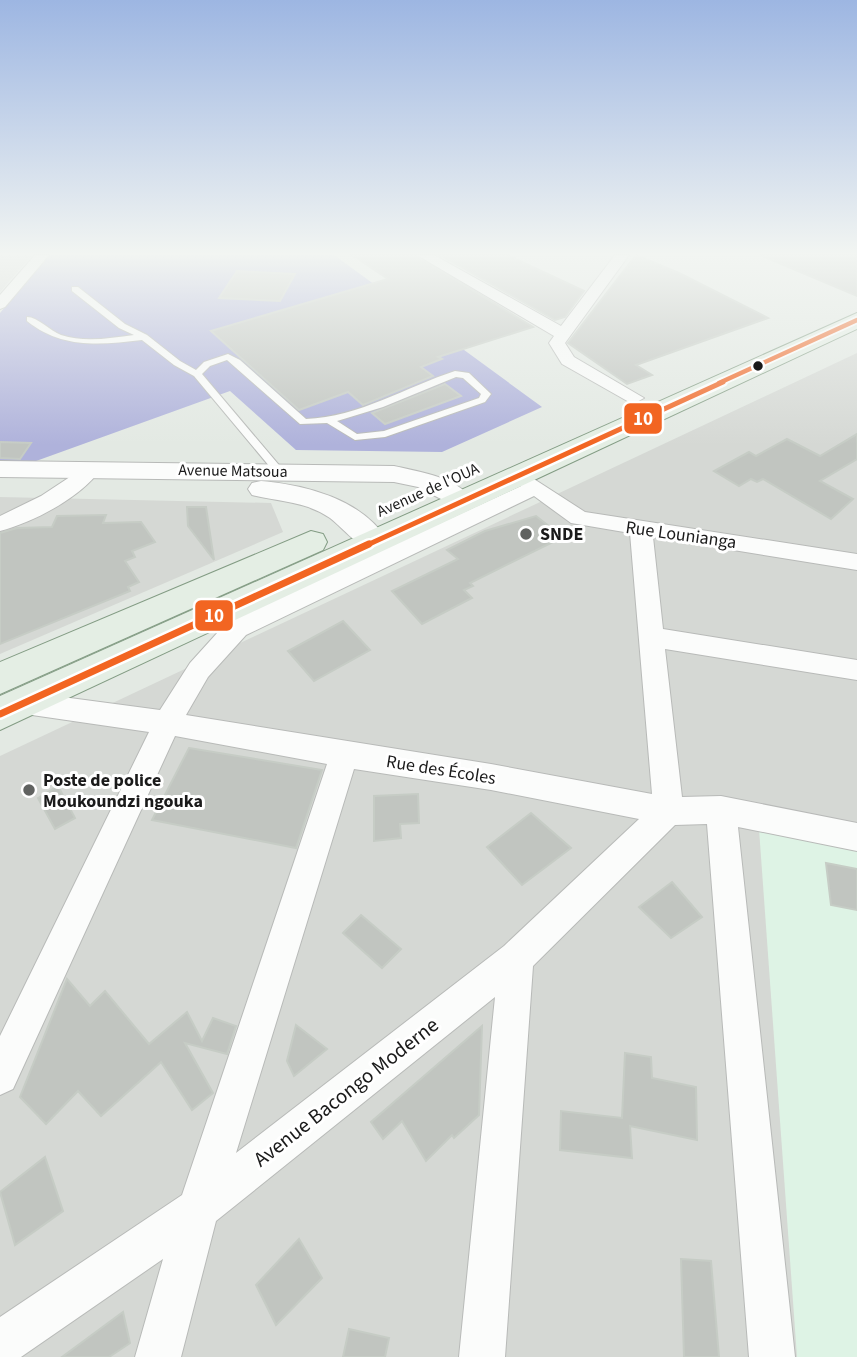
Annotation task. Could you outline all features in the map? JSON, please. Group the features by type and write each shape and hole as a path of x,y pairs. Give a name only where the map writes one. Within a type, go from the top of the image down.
{"main road":[{"name":"Avenue de l'OUA","path":"0,679 365,532 635,398 817,318"},
{"name":"Avenue de l'OUA","path":"448,493 526,482 857,320"},
{"name":"Avenue de l'OUA","path":"13,709 231,620 365,532 428,526 448,493"}],"street":[{"path":"535,318 561,333"},
{"path":"572,318 556,342 568,360 635,398"},
{"name":"Avenue Matsoua","path":"0,470 394,474 448,493"},
{"path":"0,524 26,513 69,488 91,470"},
{"path":"0,1076 169,723 231,620 526,482"},
{"name":"Rue Lounianga","path":"526,482 579,518 857,562"},
{"name":"Avenue Matsoua","path":"0,488 283,491 320,499 365,532"},
{"path":"641,529 668,811"},
{"path":"651,637 857,670"},
{"name":"Rue des Écoles","path":"13,709 169,723 344,755 491,777 668,811 721,810 857,837"},
{"path":"158,1357 198,1209 344,755"},
{"path":"721,810 772,1357"},
{"name":"Avenue Bacongo Moderne","path":"0,1345 198,1209 516,958 668,811"},
{"path":"482,1357 516,958"}],"lane":[{"path":"112,318 197,374 279,471"},
{"path":"30,319 42,331 63,340 95,343 144,337"},
{"path":"197,374 207,364 228,357 248,371 304,422 328,419 455,374 466,375 486,394 482,400 385,434 355,437 328,419"}],"shaded area":[{"path":"0,318 421,318 542,407 442,452 296,450 230,391 25,465 0,465"},
{"path":"857,353 857,1357 0,1357 0,756"},
{"path":"0,497 271,503 283,532 0,654"},
{"path":"759,829 857,849 857,1357 797,1357"}],"building":[{"path":"254,318 519,318 533,327 438,357 442,359 421,367 433,376 363,405 348,392 299,410 211,331"},
{"path":"587,318 767,318 636,365 652,375 627,384 568,343"},
{"path":"445,384 461,396 385,424 372,413"},
{"path":"857,434 857,459 820,481 853,499 831,519 763,479 757,482 751,479 739,486 714,471 749,452 756,456 787,439 820,456"},
{"path":"0,442 31,443 20,459 0,458"},
{"path":"187,507 206,507 214,560 188,526"},
{"path":"106,515 103,523 141,522 155,542 132,551 135,557 125,561 139,582 128,587 130,591 0,644 0,533 17,528 52,527 57,516"},
{"path":"536,516 563,537 470,583 473,586 464,590 472,598 422,624 392,591 458,559 447,550 485,531"},
{"path":"343,621 370,650 314,681 288,651"},
{"path":"189,748 322,770 296,848 152,820"},
{"path":"58,786 75,818 55,829 38,798"},
{"path":"418,794 419,823 400,824 401,838 374,841 374,796"},
{"path":"531,813 571,848 522,885 487,847"},
{"path":"826,863 857,869 857,910 831,905"},
{"path":"672,882 702,917 671,938 639,907"},
{"path":"361,915 401,949 382,968 343,933"},
{"path":"67,979 90,1006 105,991 149,1044 187,1012 202,1041 213,1018 236,1026 227,1054 185,1043 213,1093 192,1110 161,1062 101,1116 78,1091 46,1124 20,1097"},
{"path":"296,1025 327,1049 294,1076 287,1061"},
{"path":"482,1026 479,1115 454,1138 452,1135 426,1161 402,1121 383,1139 371,1122"},
{"path":"625,1053 651,1057 652,1078 696,1087 697,1140 630,1126 632,1158 560,1150 561,1111 622,1118"},
{"path":"45,1157 63,1211 15,1245 0,1192"},
{"path":"299,1239 322,1278 276,1325 256,1285"},
{"path":"681,1259 711,1261 719,1357 684,1357"},
{"path":"123,1312 130,1343 109,1357 62,1357"},
{"path":"349,1329 389,1338 385,1357 343,1357"}],"transit line":[{"name":"10","path":"0,714 857,320"}],"place":[{"name":"SNDE","path":"526,534"},
{"name":"Poste de police Moukoundzi ngouka","path":"29,790"}]}
